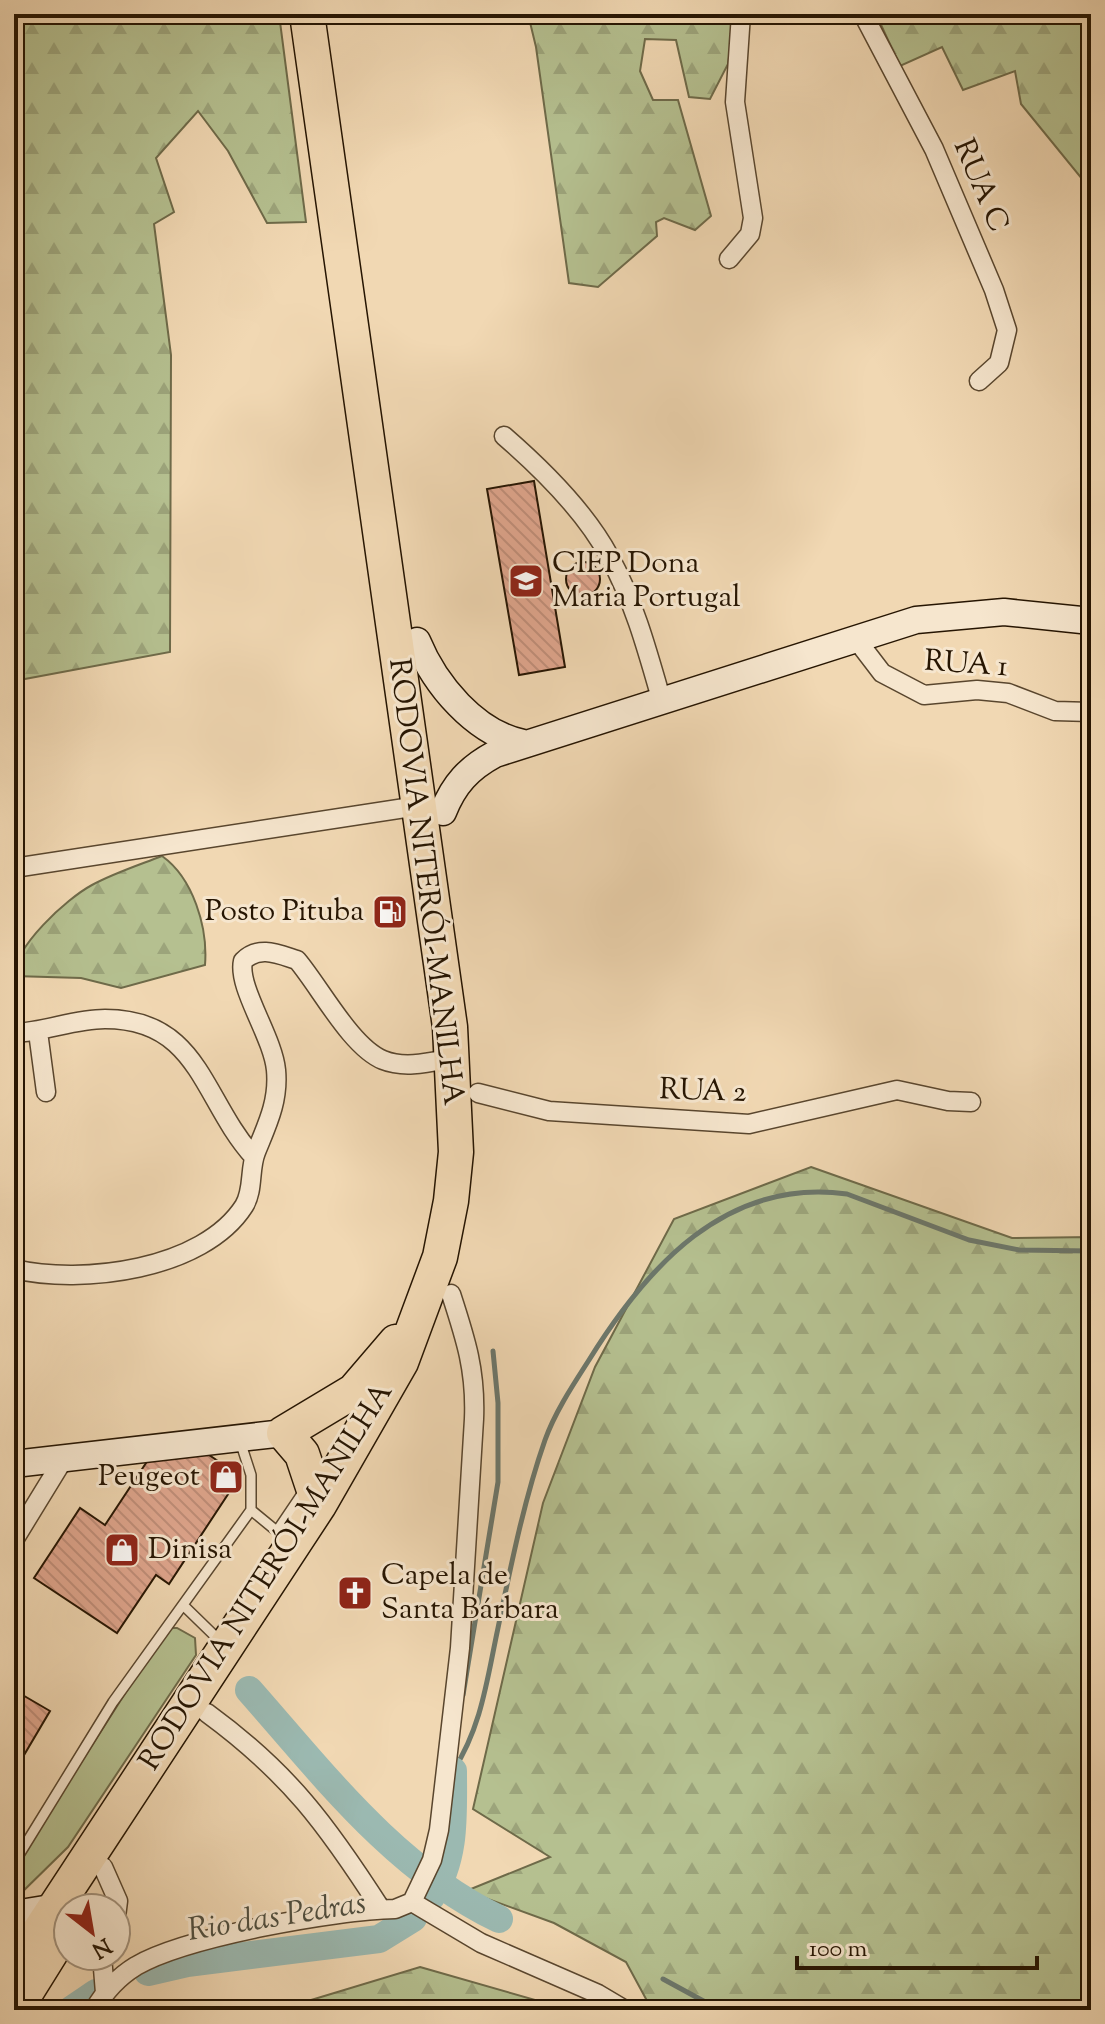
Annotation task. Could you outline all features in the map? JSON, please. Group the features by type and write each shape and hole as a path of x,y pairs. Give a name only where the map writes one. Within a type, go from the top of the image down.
{"highway":[{"name":"RODOVIA NITERÓI-MANILHA","path":"84,1892 207,1713 360,1476 414,1381 475,1187 478,1093 472,1020 430,809 307,14"},
{"name":"RODOVIA NITERÓI-MANILHA","path":"81,1892 227,1647 284,1537 382,1400 438,1298 440,1257 451,1201 456,1152 453,1058 417,641 328,14"},
{"path":"315,1492 302,1454 284,1433 354,1391 438,1298"},
{"name":"RODOVIA NITERÓI-MANILHA","path":"14,1970 52,1930"},
{"name":"RODOVIA NITERÓI-MANILHA","path":"15,2010 52,1942"}],"main road":[{"path":"430,809 478,763 523,743 916,620 953,614 1004,612 1091,621"},
{"path":"417,641 426,664 455,700 490,730 523,743"},
{"path":"14,1464 284,1433"},
{"path":"14,1914 52,1913"}],"street":[{"path":"729,259 750,234 753,218 735,102 741,14"},
{"name":"RUA C","path":"863,14 934,149 994,290 1007,330 999,363 979,381"},
{"path":"504,436 578,511 609,555 641,633 662,702"},
{"name":"RUA 1","path":"856,639 882,673 924,695 977,690 1008,693 1055,711 1091,712"},
{"path":"14,868 430,809"},
{"path":"14,1269 80,1277 142,1265 189,1251 224,1230 246,1203 254,1157 277,1093 269,1039 242,980 243,961 250,954 259,951 297,960 356,1040 382,1060 404,1064 453,1058"},
{"path":"14,1033 38,1032 105,1019 142,1024 170,1036 200,1071 226,1121 254,1157"},
{"path":"38,1032 46,1092"},
{"name":"RUA 2","path":"478,1093 549,1111 749,1124 897,1090 948,1101 971,1102"},
{"path":"94,2010 105,1993 137,1966 179,1947 290,1924 395,1909 412,1902 423,1880 432,1860 439,1830 460,1648 475,1394 470,1352 438,1298"},
{"path":"14,1540 63,1460"},
{"path":"207,1713 265,1758 314,1809 381,1909"},
{"path":"103,1867 114,1892"},
{"path":"412,1902 481,1943 598,1994 625,2010"},
{"path":"103,1972 105,1993"}],"lane":[{"path":"14,1863 113,1702 251,1510 251,1475 239,1438"},
{"path":"251,1510 284,1537"},
{"path":"183,1605 227,1647"}],"green space":[{"path":"14,14 279,14 306,222 267,223 228,151 198,111 156,158 174,212 154,224 171,355 170,652 14,681"},
{"path":"528,14 736,14 728,64 710,99 689,97 676,40 645,39 640,71 653,100 678,100 711,216 695,230 664,218 656,222 657,236 598,287 569,283 536,47"},
{"path":"876,14 1091,14 1091,190 1021,104 1015,71 963,90 942,47 900,66"},
{"path":"162,856 182,877 196,904 204,935 205,965 121,988 81,978 14,976 16,964 32,938 69,901 100,881"},
{"path":"811,1167 1012,1238 1091,1237 1091,2010 652,2010 626,1962 554,1923 466,1891 550,1857 473,1809 543,1503 595,1367 674,1219"},
{"path":"167,1628 177,1628 195,1638 196,1655 68,1847 14,1900 14,1867"},
{"path":"420,1967 570,2010 278,2010"}],"building":[{"path":"534,481 565,667 519,675 487,489"},
{"path":"583,562 595,567 600,579 595,591 583,596 571,591 566,579 571,567"},
{"name":"Dinisa","path":"152,1454 209,1455 240,1476 169,1584 156,1575 117,1633 34,1578 80,1508 105,1525"},
{"path":"14,1690 50,1711 14,1772"}],"waterway":[{"path":"453,1771 471,1737 482,1702 518,1533 549,1430 611,1326 636,1293 694,1236 727,1215 764,1200 804,1192 847,1194 969,1240 1019,1250 1091,1251"},
{"path":"463,1695 498,1482 498,1403 493,1351"},
{"path":"249,1690 334,1787 394,1847 461,1898 499,1919"},
{"name":"Rio das Pedras","path":"431,1897 449,1852 453,1820 453,1771"},
{"name":"Rio das Pedras","path":"148,1972 187,1963 379,1939 413,1918"},
{"name":"Rio das Pedras","path":"663,1979 720,2010"},
{"name":"Rio das Pedras","path":"71,2010 96,1993"}],"place":[{"name":"CIEP Dona Maria Portugal","path":"526,581"},
{"name":"Posto Pituba","path":"390,912"},
{"name":"Peugeot","path":"226,1477"},
{"name":"Dinisa","path":"122,1550"},
{"name":"Capela de Santa Bárbara","path":"355,1593"}]}
